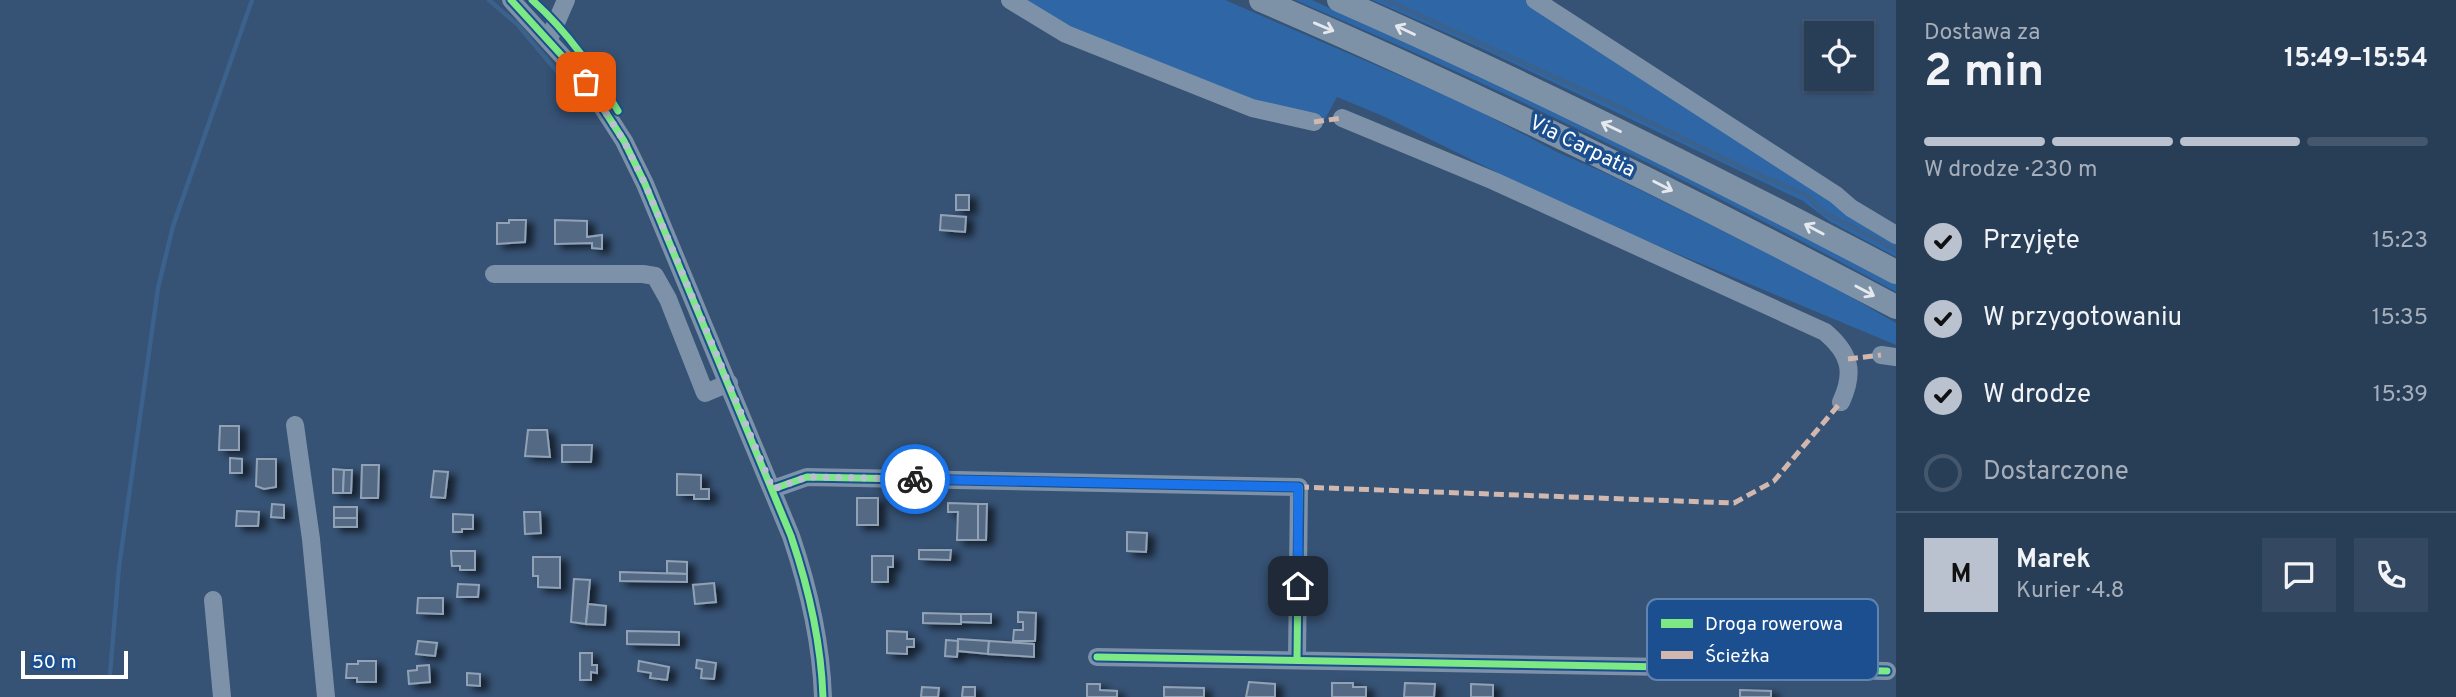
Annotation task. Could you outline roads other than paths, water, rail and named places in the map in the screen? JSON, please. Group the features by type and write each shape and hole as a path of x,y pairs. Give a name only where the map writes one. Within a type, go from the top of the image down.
{"highway":[{"name":"Via Carpatia","path":"1261,0 1385,53 1570,140 1770,240 1896,307"},
{"name":"Via Carpatia","path":"1339,0 1580,111 1896,272"}],"street":[{"path":"511,0 586,82 624,141 645,184 773,489 807,585 817,628 823,697"},
{"path":"549,39 566,0"},
{"path":"1010,0 1066,34 1252,107 1314,122"},
{"path":"1535,0 1896,235"},
{"path":"1342,118 1494,181 1825,332 1848,359 1848,386 1841,402"},
{"path":"494,274 655,276 668,299 705,393 729,383"},
{"path":"295,425 311,539 326,697"},
{"path":"773,489 807,477 1298,487 1297,660"},
{"path":"213,600 222,697"},
{"path":"1097,657 1647,667"},
{"path":"1878,671 1887,671"}],"waterway":[{"path":"110,674 119,567 158,288 173,226 252,0"},
{"path":"489,0 518,25 570,87"},
{"path":"1386,0 1808,196 1822,211 1896,250"}]}
